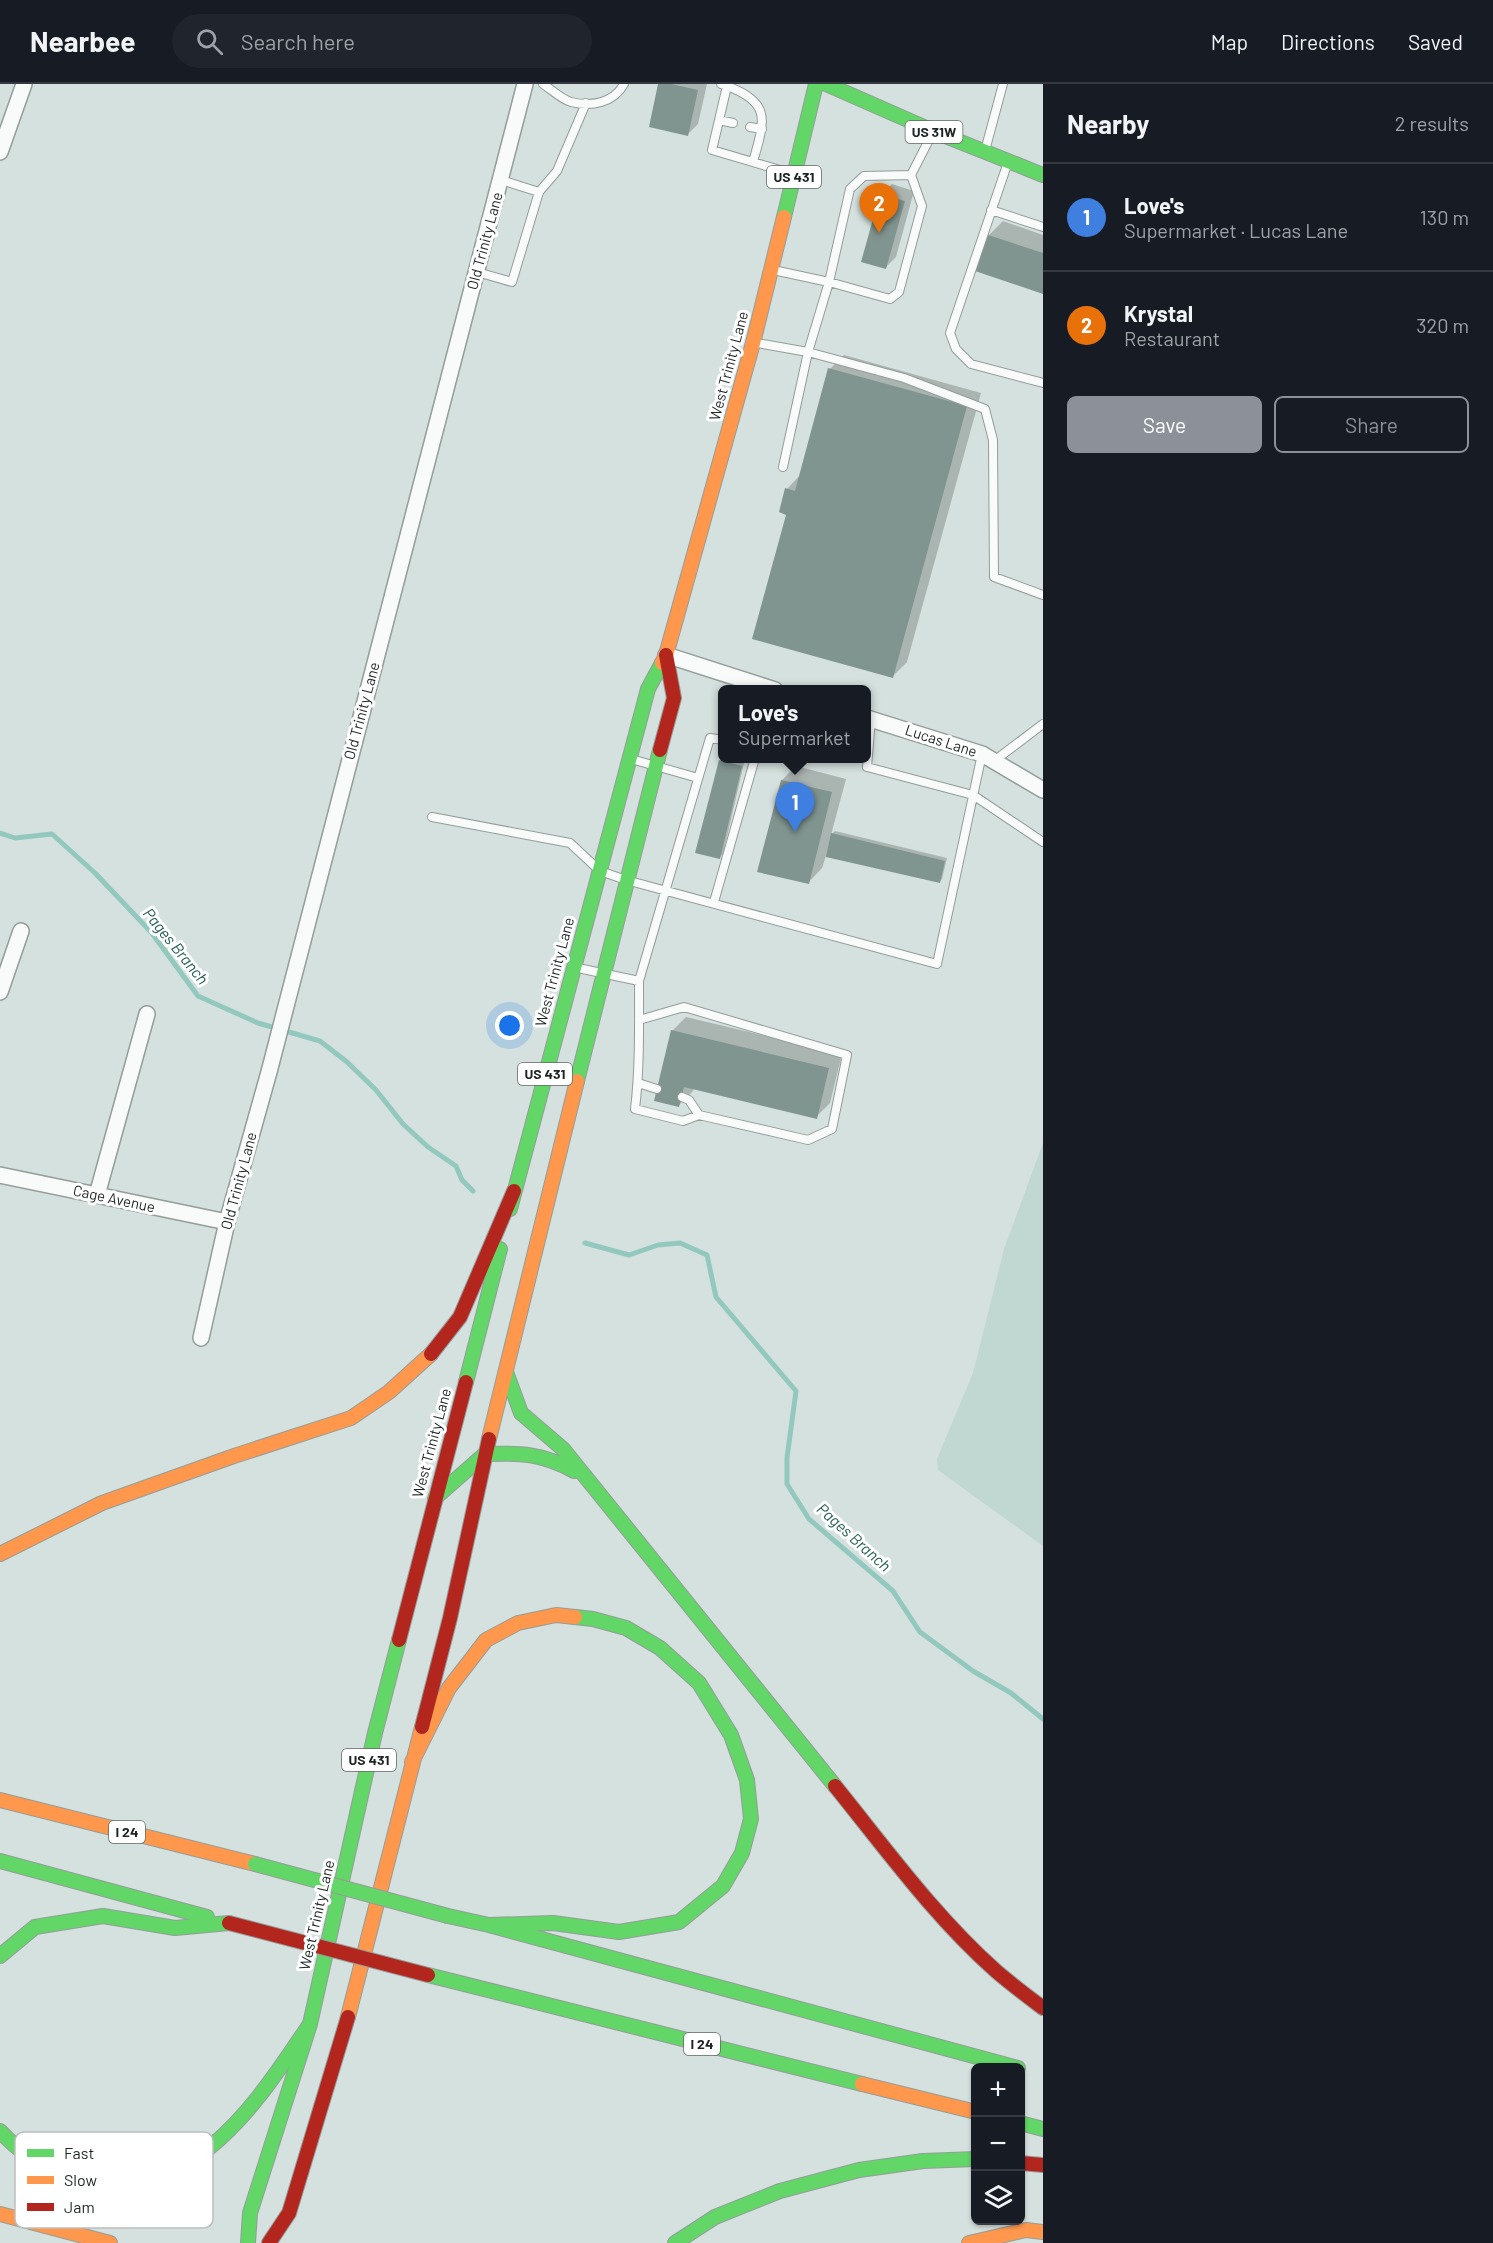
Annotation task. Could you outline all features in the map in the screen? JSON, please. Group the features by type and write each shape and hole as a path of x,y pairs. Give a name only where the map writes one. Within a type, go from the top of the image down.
{"main road":[{"name":"West Trinity Lane","path":"248,2243 250,2213 310,2024 375,1733 514,1191 648,689 666,655 753,342 816,84"},
{"name":"US 31W","path":"826,84 933,132 1043,175"},
{"name":"West Trinity Lane","path":"269,2243 289,2213 345,2028 450,1618 485,1454 626,880 674,698 666,655"},
{"path":"0,1554 102,1503 234,1456 351,1418 389,1392 426,1360 460,1317 514,1191"},
{"path":"506,1372 521,1413 563,1449 915,1884 959,1934 996,1971 1043,2008"},
{"path":"435,1498 485,1454 533,1453 557,1461 586,1478"},
{"path":"412,1762 449,1688 486,1640 518,1623 555,1615 593,1619 626,1628 660,1648 699,1683 731,1735 747,1780 751,1819 742,1853 723,1886 679,1922 619,1932 553,1923 489,1925"},
{"name":"I 24","path":"0,1800 489,1925 1003,2063"},
{"name":"I 24","path":"0,1861 428,1975 971,2111"},
{"path":"0,1956 35,1927 103,1916 175,1928 229,1923"},
{"path":"213,2144 253,2106 310,2024"},
{"path":"1025,2124 1043,2129"},
{"path":"0,2130 15,2145"},
{"path":"675,2243 715,2217 780,2191 859,2170 923,2161 971,2159"},
{"path":"1025,2163 1043,2165"},
{"path":"0,2214 15,2219"},
{"path":"42,2228 110,2243"},
{"path":"972,2243 1026,2230 1043,2232"}],"street":[{"path":"0,152 24,84"},
{"name":"Old Trinity Lane","path":"201,1338 227,1222 525,84"},
{"path":"666,655 759,685"},
{"name":"Lucas Lane","path":"871,719 988,757 1043,789"},
{"path":"0,992 21,931"},
{"path":"97,1195 147,1014"},
{"name":"Cage Avenue","path":"0,1175 227,1222"}],"lane":[{"path":"543,84 570,101 600,104 619,93 624,84"},
{"path":"985,152 1003,84"},
{"path":"753,162 762,129 758,103 746,93 724,85 712,150 753,162 795,174"},
{"path":"477,272 512,282 539,192 557,171 586,103"},
{"path":"719,120 733,123"},
{"path":"750,127 762,129"},
{"path":"772,270 829,282 890,299 899,292 922,206 911,175 933,132"},
{"path":"1008,161 950,333 956,349 970,364 1043,383"},
{"path":"783,467 808,352 829,282 850,189 864,176 911,175"},
{"path":"501,180 539,192"},
{"path":"991,210 1043,228"},
{"path":"753,342 808,352 904,378 985,409 993,440 994,577 1043,595"},
{"path":"432,818 570,843 600,871 626,880 937,964 973,795 988,757 1043,724"},
{"path":"639,1020 684,1007 847,1055 832,1129 808,1140 699,1115 683,1121 635,1109 638,1083 639,981 710,738 718,739"},
{"path":"630,759 698,778"},
{"path":"714,902 754,763"},
{"path":"867,763 867,767 973,795 1043,842"},
{"path":"574,967 639,981"},
{"path":"638,1083 657,1089"},
{"path":"682,1097 689,1100 699,1115"}],"shaded area":[{"path":"1043,1143 1043,1546 938,1470 937,1459 973,1373 1004,1249"}],"building":[{"path":"658,84 671,84 698,90 688,136 649,127"},
{"path":"880,194 905,201 886,269 861,262"},
{"path":"988,235 1043,253 1043,294 975,271"},
{"path":"828,368 967,406 893,678 752,639 786,515 779,512 785,488 795,491"},
{"path":"718,763 742,766 720,859 695,853"},
{"path":"781,780 832,792 809,884 757,872"},
{"path":"831,833 945,861 940,883 826,857"},
{"path":"671,1030 829,1068 817,1119 684,1087 679,1107 654,1101"}],"waterway":[{"name":"Pages Branch","path":"0,833 15,838 52,834 95,873 151,932 198,996 258,1023 320,1041 347,1062 376,1090 403,1124 428,1147 456,1166 462,1180 473,1191"},
{"name":"Pages Branch","path":"585,1243 629,1255 658,1245 680,1243 707,1255 716,1297 796,1391 787,1458 787,1484 809,1519 893,1591 920,1632 973,1671 1011,1693 1043,1719"}],"traffic: fast":[{"path":"784,217 816,84"},
{"path":"826,84 933,131 1043,175"},
{"path":"510,1209 648,689 662,663"},
{"path":"577,1081 660,750"},
{"path":"466,1382 500,1249"},
{"path":"506,1372 521,1413 563,1449 835,1786"},
{"path":"435,1498 485,1454 531,1455 574,1471"},
{"path":"489,1925 553,1923 619,1932 679,1922 723,1886 742,1853 751,1819 747,1780 731,1735 699,1683 660,1648 626,1628 593,1619 575,1617"},
{"path":"248,2243 250,2213 310,2024 375,1733 399,1640"},
{"path":"0,1861 207,1917"},
{"path":"255,1864 448,1916"},
{"path":"0,1956 35,1927 103,1916 175,1928 229,1923"},
{"path":"448,1916 489,1925 1000,2063"},
{"path":"428,1975 862,2084"},
{"path":"213,2144 252,2105 310,2024"},
{"path":"1025,2124 1043,2129"},
{"path":"0,2131 15,2146"},
{"path":"675,2243 715,2217 780,2191 859,2170 923,2161 971,2159"}],"traffic: slow":[{"path":"662,663 753,343 784,217"},
{"path":"489,1439 577,1081"},
{"path":"0,1554 102,1503 234,1456 351,1418 389,1392 431,1354"},
{"path":"412,1762 449,1688 486,1640 518,1623 556,1615 575,1617"},
{"path":"348,2017 422,1727"},
{"path":"0,1800 255,1864"},
{"path":"862,2084 971,2111"},
{"path":"0,2214 15,2218"},
{"path":"53,2228 110,2243"},
{"path":"969,2243 1026,2230 1043,2232"}],"traffic: jam":[{"path":"660,750 674,698 666,655"},
{"path":"431,1354 460,1317 514,1191"},
{"path":"399,1640 466,1382"},
{"path":"422,1727 450,1618 489,1439"},
{"path":"835,1786 952,1928 996,1971 1043,2008"},
{"path":"229,1923 428,1975"},
{"path":"269,2243 289,2213 348,2017"},
{"path":"1025,2163 1043,2165"}],"place":[{"name":"Krystal","path":"879,233"},
{"name":"Love's","path":"795,832"}]}
